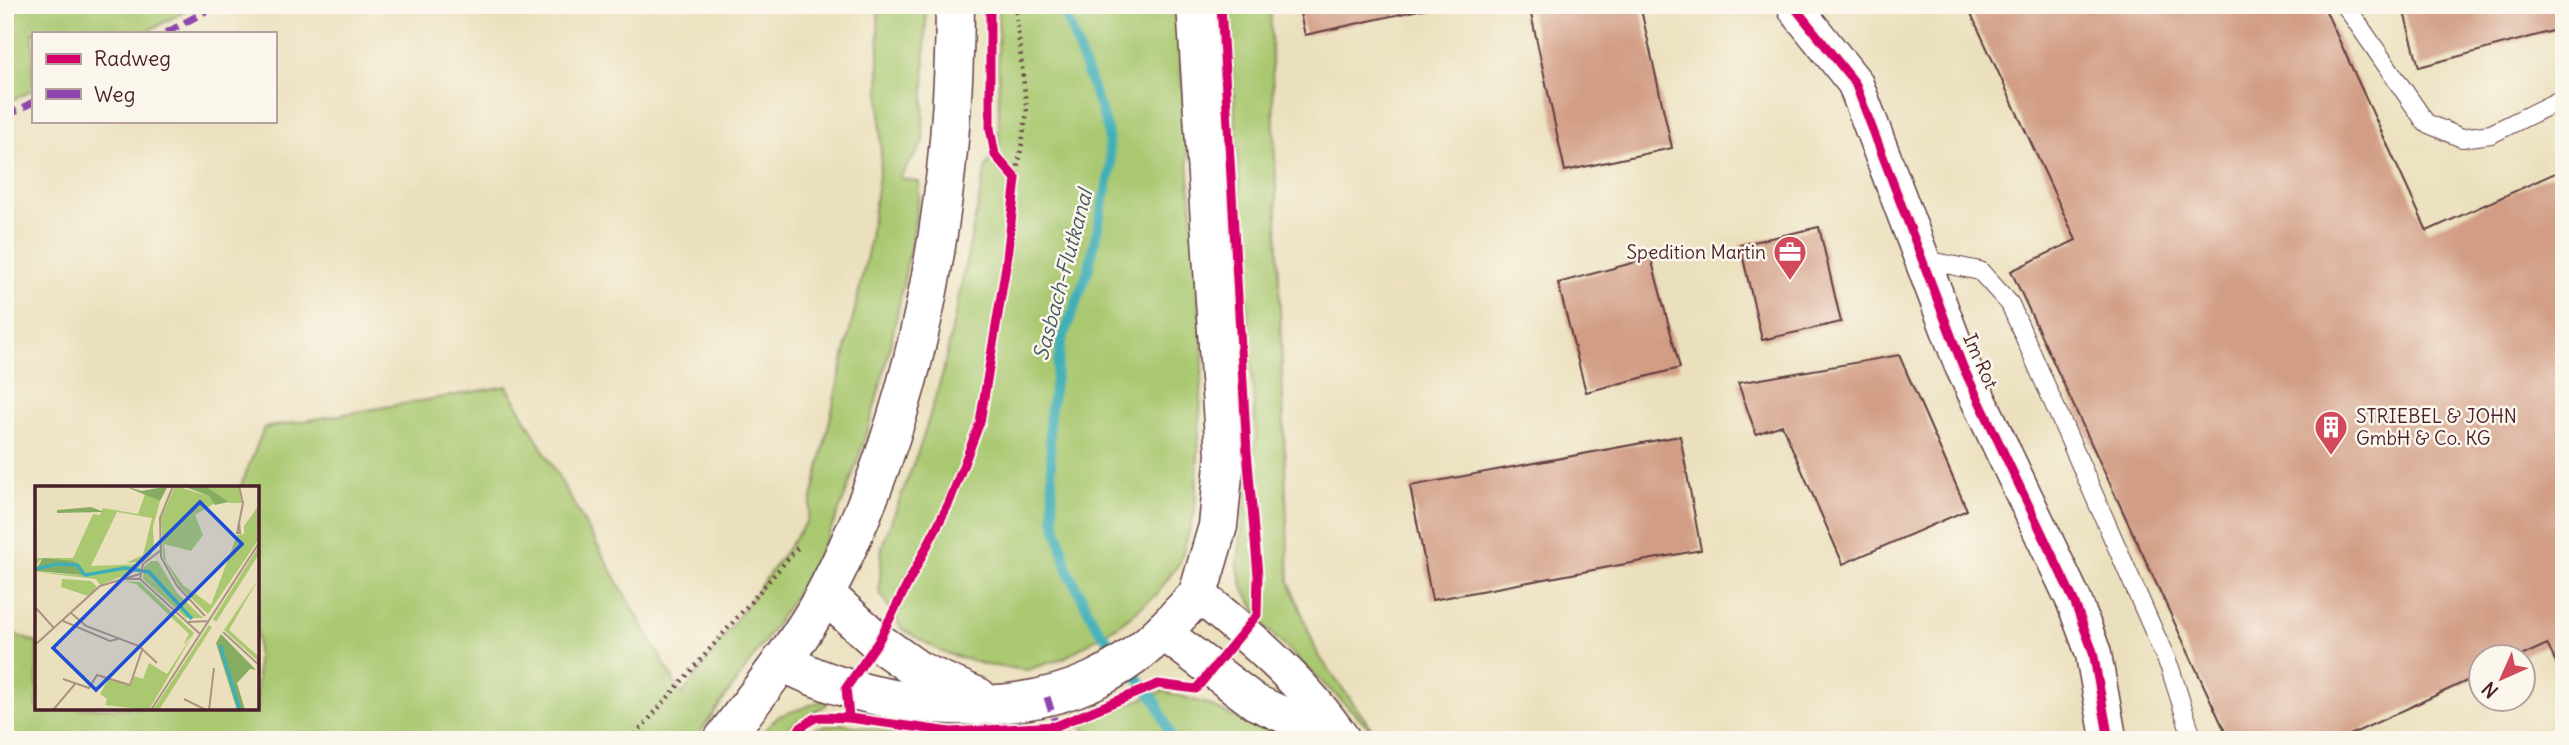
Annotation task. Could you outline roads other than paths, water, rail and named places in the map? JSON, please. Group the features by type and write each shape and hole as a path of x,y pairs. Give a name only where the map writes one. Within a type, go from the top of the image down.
{"street":[{"path":"723,740 782,661 825,594 860,520 888,446 914,361 942,210 950,132 955,5"},
{"path":"782,661 811,678 928,704 992,704 1047,697 1092,681 1161,636 1198,594 1218,526 1225,455 1196,5"},
{"name":"Im Rot","path":"1796,7 1855,83 1963,367 2074,601 2093,652 2109,740"},
{"path":"825,594 878,642 919,671 992,704"},
{"path":"1198,594 1243,632 1325,713 1341,740"},
{"path":"1161,636 1255,702 1341,740"}],"lane":[{"path":"2345,5 2426,122 2462,138 2491,134 2564,98"},
{"path":"1920,258 1980,271 2010,304 2170,668 2193,740"}],"waterway":[{"name":"Sasbach-Flutkanal","path":"1065,5 1067,18 1107,127 1111,167 1088,271 1061,343 1049,422 1054,518 1068,571 1095,624 1157,703 1172,740"}],"place":[{"name":"Spedition Martin","path":"1790,282"},
{"name":"STRIEBEL & JOHN GmbH & Co. KG","path":"2331,457"}]}
